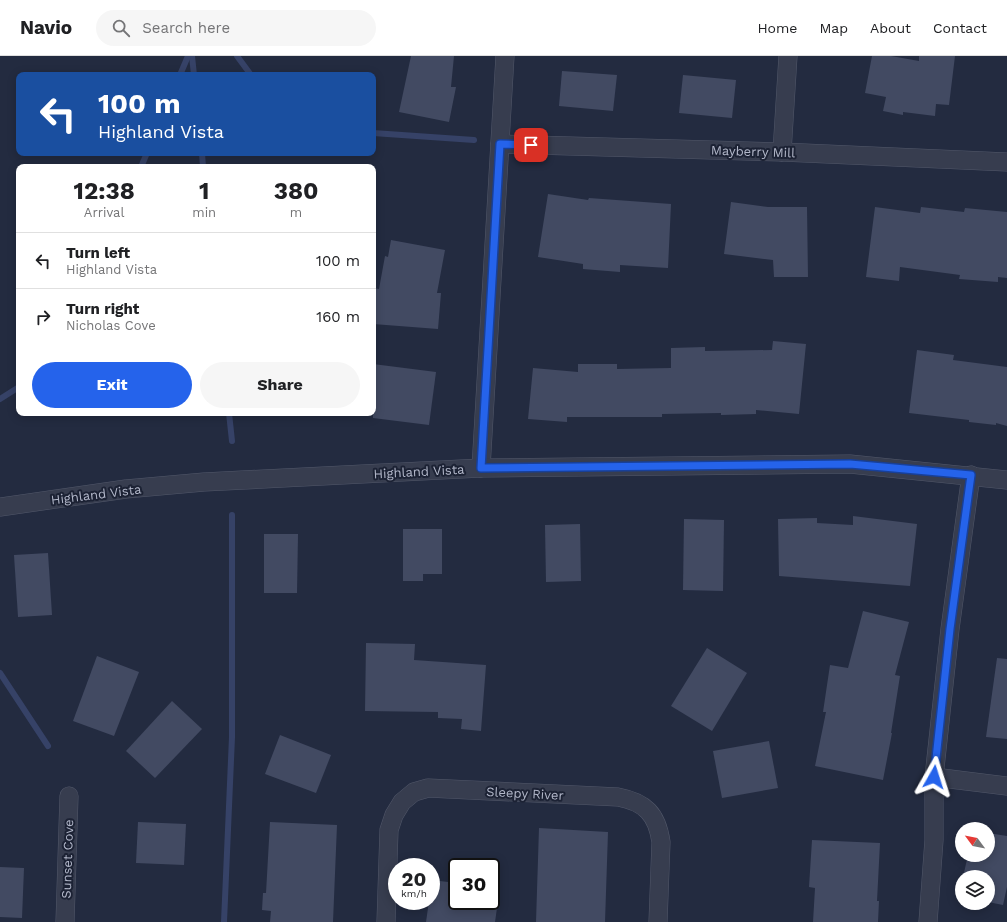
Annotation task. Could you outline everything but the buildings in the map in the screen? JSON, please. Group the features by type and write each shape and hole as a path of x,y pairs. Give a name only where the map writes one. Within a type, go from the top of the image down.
{"street":[{"path":"481,468 505,56"},
{"path":"782,152 788,56"},
{"name":"Mayberry Mill","path":"500,144 782,152 1007,162"},
{"name":"Highland Vista","path":"0,507 126,489 204,482 481,468 850,464 971,475 1007,480"},
{"path":"928,922 934,840 934,777 950,629 971,475"},
{"path":"934,777 1007,786"},
{"name":"Sleepy River","path":"386,922 389,830 394,814 402,802 414,792 428,788 618,797 639,803 648,810 655,819 659,830 658,922"},
{"name":"Sunset Cove","path":"65,922 69,796"}],"waterway":[{"path":"181,72 188,56"},
{"path":"192,56 194,72"},
{"path":"237,56 249,72"},
{"path":"376,133 474,140"},
{"path":"142,164 146,156"},
{"path":"202,156 203,164"},
{"path":"0,399 16,389"},
{"path":"229,416 232,441"},
{"path":"224,922 232,737 232,515"},
{"path":"0,673 48,746"}],"route":[{"path":"531,145 500,144 481,468 850,464 971,475 950,629 934,777"}]}
